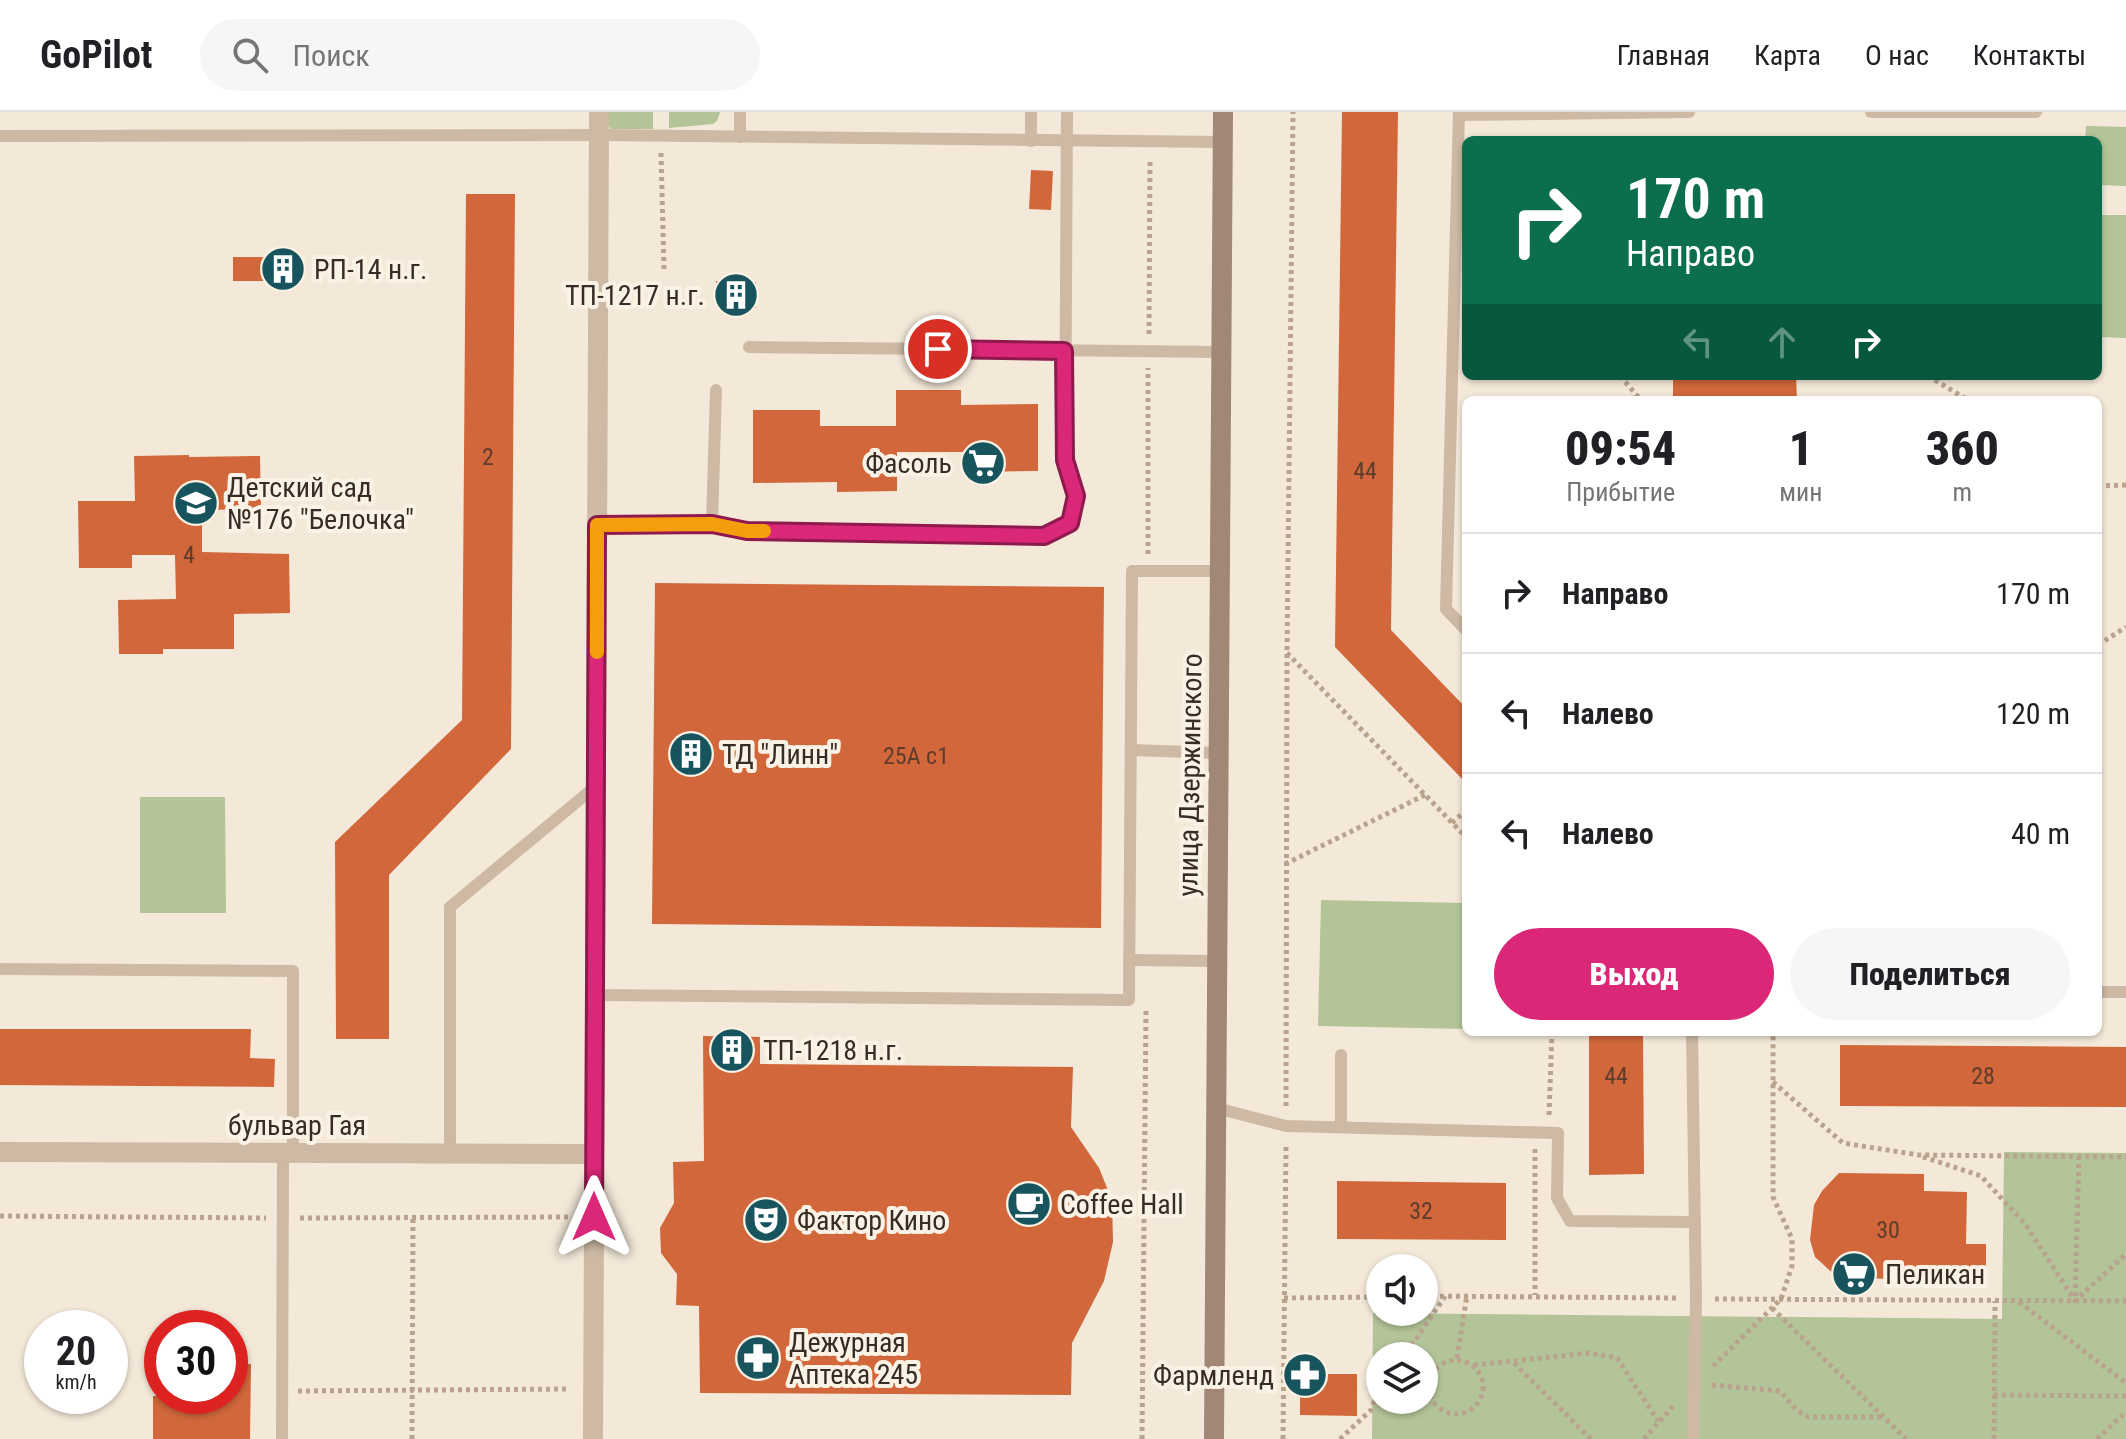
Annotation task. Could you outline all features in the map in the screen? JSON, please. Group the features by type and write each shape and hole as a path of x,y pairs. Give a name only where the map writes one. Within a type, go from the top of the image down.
{"main road":[{"name":"улица Дзержинского","path":"1214,1439 1223,112"}],"street":[{"path":"593,1439 599,112"},
{"name":"бульвар Гая","path":"0,1152 594,1154"}],"lane":[{"path":"740,112 740,137"},
{"path":"1031,112 1031,141"},
{"path":"597,525 712,524 747,531 1044,536 1070,523 1076,496 1065,460 1067,112"},
{"path":"1462,626 1446,609 1459,113 1689,112"},
{"path":"1871,112 2036,112"},
{"path":"0,136 599,135 1223,142"},
{"path":"749,347 1221,352"},
{"path":"712,524 716,390"},
{"path":"595,995 1129,1000 1132,571 1220,571"},
{"path":"1131,750 1218,753"},
{"path":"450,1153 450,907 596,786"},
{"path":"1129,960 1216,961"},
{"path":"0,969 293,971 282,1439"},
{"path":"2102,992 2126,992"},
{"path":"1692,1036 1696,1299 1693,1439"},
{"path":"1341,1055 1341,1127"},
{"path":"1216,1108 1286,1126 1558,1133 1557,1198 1570,1221 1695,1222"}],"path":[{"path":"1283,1439 1293,112"},
{"path":"660,136 664,269"},
{"path":"1624,380 1638,396"},
{"path":"1935,380 1961,396"},
{"path":"2102,486 2126,485"},
{"path":"2102,642 2126,627"},
{"path":"1287,653 1462,833"},
{"path":"1285,864 1425,795"},
{"path":"1452,823 1462,814"},
{"path":"1773,1036 1773,1197 1792,1239 1792,1266 1781,1299"},
{"path":"1773,1082 1843,1143 1919,1155 2126,1157"},
{"path":"1919,1155 1981,1176 2026,1225 2075,1301"},
{"path":"2075,1301 2079,1156"},
{"path":"412,1439 413,1217"},
{"path":"2075,1301 2126,1254"},
{"path":"1438,1295 2126,1301"},
{"path":"1414,1342 1446,1295"},
{"path":"1457,1358 1467,1295"},
{"path":"1284,1298 1366,1297"},
{"path":"1994,1439 1995,1301"},
{"path":"2018,1302 2126,1383"},
{"path":"1772,1308 1906,1439"},
{"path":"1438,1365 1457,1358 1474,1365 1589,1353 1617,1358 1658,1421"},
{"path":"1513,1363 1591,1439"},
{"path":"1438,1406 1447,1413 1466,1413 1481,1401 1484,1382 1474,1365"},
{"path":"1694,1385 1780,1391 1796,1410 1808,1417 1883,1417"},
{"path":"296,1391 569,1389"},
{"path":"1994,1395 2126,1396"},
{"path":"2097,1439 2126,1412"},
{"path":"1340,1439 1367,1414"}],"green space":[{"path":"607,112 653,112 653,129 611,129 607,124"},
{"path":"669,112 720,112 713,124 669,128"},
{"path":"2086,126 2126,127 2126,186 2102,185 2102,136 2085,136"},
{"path":"2102,215 2126,215 2126,338 2102,337"},
{"path":"140,797 225,797 226,913 140,913"},
{"path":"1321,900 1462,903 1462,1029 1318,1026"},
{"path":"2004,1152 2126,1153 2126,1439 1372,1439 1372,1414 1438,1414 1438,1342 1373,1342 1373,1326 1438,1326 1438,1314 2002,1319"}],"building":[{"path":"1342,112 1398,112 1391,630 1462,704 1462,779 1335,647"},
{"path":"1031,170 1053,171 1051,210 1029,209"},
{"path":"466,194 515,194 511,749 389,875 389,1039 336,1039 335,842 462,720"},
{"path":"233,257 300,257 300,281 233,281"},
{"name":"ТП-1217 н.г.","path":"716,281 756,282 756,308 716,307"},
{"path":"1673,380 1796,380 1797,396 1673,396"},
{"path":"896,390 961,390 961,405 1038,404 1038,471 976,472 976,452 897,452 897,491 837,492 837,482 753,483 753,410 820,410 820,426 896,426"},
{"path":"134,456 260,456 261,509 202,510 202,552 289,554 290,613 234,614 234,649 163,649 163,654 119,654 118,600 176,599 175,555 132,555 132,568 79,568 78,501 135,501"},
{"path":"655,583 1104,587 1101,928 652,924"},
{"path":"0,1029 251,1029 250,1058 275,1059 274,1087 0,1085"},
{"path":"703,1036 760,1037 760,1064 1073,1067 1071,1127 1099,1168 1112,1200 1113,1242 1104,1281 1072,1343 1071,1395 700,1393 699,1306 676,1305 677,1274 661,1253 660,1228 674,1203 673,1162 704,1161"},
{"path":"1589,1036 1643,1036 1644,1174 1589,1175"},
{"path":"1840,1045 2126,1047 2126,1107 1840,1106"},
{"path":"1839,1173 1924,1174 1924,1191 1967,1192 1966,1244 1986,1244 1986,1267 1965,1267 1965,1280 1838,1278 1815,1257 1810,1240 1814,1205"},
{"path":"1337,1181 1506,1183 1506,1240 1337,1239"},
{"path":"248,1364 251,1364 250,1439 153,1439 153,1414 248,1414"},
{"path":"1300,1374 1357,1374 1357,1416 1300,1415"}],"slow traffic":[{"path":"597,652 597,525 712,524 764,531"}],"place":[{"name":"РП-14 н.г.","path":"283,269"},
{"name":"ТП-1217 н.г.","path":"736,295"},
{"name":"Фасоль","path":"983,463"},
{"name":"Детский сад №176 \"Белочка\"","path":"196,503"},
{"name":"ТД \"Линн\"","path":"691,754"},
{"name":"ТП-1218 н.г.","path":"732,1050"},
{"name":"Coffee Hall","path":"1029,1204"},
{"name":"Фактор Кино","path":"766,1220"},
{"name":"Пеликан","path":"1854,1274"},
{"name":"Дежурная Аптека 245","path":"758,1358"},
{"name":"Фармленд","path":"1305,1375"}],"route":[{"path":"594,1217 597,525 712,524 747,531 1044,536 1070,523 1076,496 1065,460 1064,351 938,349"}]}
